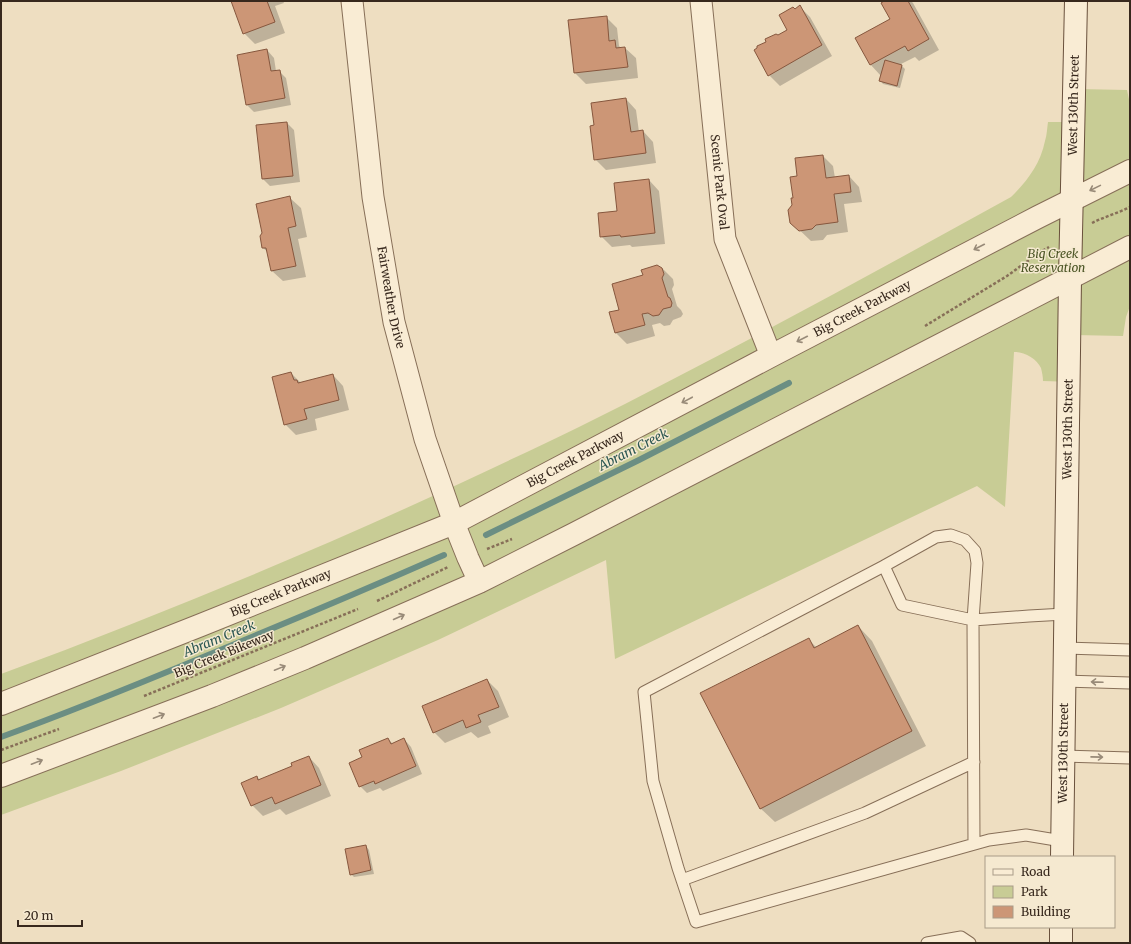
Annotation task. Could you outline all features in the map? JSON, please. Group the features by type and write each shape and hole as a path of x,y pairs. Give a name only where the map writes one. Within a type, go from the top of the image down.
{"street":[{"name":"Fairweather Drive","path":"352,1 373,197 394,322 425,439 454,523 479,582"},
{"name":"Scenic Park Oval","path":"701,1 724,240 771,356"},
{"name":"West 130th Street","path":"1062,849 1071,199 1076,1"},
{"name":"Big Creek Parkway","path":"1,704 454,523 1071,199 1130,171"},
{"path":"1,776 212,696 305,658 479,582 1130,247"},
{"path":"1061,928 1061,943"}],"lane":[{"path":"974,844 973,620 977,564 975,551 965,540 951,535 936,537 884,566 644,692 653,780 682,880 696,922 989,840 1026,835 1062,849"},
{"path":"884,566 902,605 973,620 1065,614"},
{"path":"1065,648 1130,650"},
{"path":"1064,681 1130,683"},
{"path":"1063,756 1130,758"},
{"path":"682,880 865,813 974,762"},
{"path":"927,943 961,937 970,943"}],"path":[{"path":"1103,218 1130,207"},
{"path":"373,602 451,566"},
{"name":"Big Creek Bikeway","path":"139,698 359,609"},
{"path":"1,750 60,728"}],"green space":[{"name":"Big Creek Reservation","path":"1078,89 1127,90 1130,104 1130,306 1126,317 1123,336 1075,335 1074,382 1043,381 1041,368 1033,359 1026,354 1014,352 1005,507 977,486 615,659 606,560 438,640 281,708 121,771 1,815 1,674 188,602 372,524 579,427 742,343 850,285 1011,197 1027,179 1040,158 1048,122 1077,122"}],"building":[{"path":"231,1 267,1 275,22 243,34"},
{"path":"884,1 908,1 929,39 908,51 905,46 870,65 855,38 890,19 881,3"},
{"path":"800,5 822,45 768,76 754,50 757,46 766,42 765,39 776,34 778,35 787,30 779,15 793,7 795,9"},
{"path":"607,16 609,41 615,40 616,48 625,47 628,67 574,73 568,20"},
{"path":"267,49 271,71 280,70 285,98 246,105 237,55"},
{"path":"885,60 902,65 897,86 879,81"},
{"path":"626,98 631,132 643,130 646,153 594,160 590,126 594,125 591,103"},
{"path":"287,122 293,176 262,179 256,125"},
{"path":"823,155 826,178 849,175 851,192 834,194 838,222 816,225 812,229 799,231 790,223 788,210 792,205 791,198 793,198 790,177 797,176 795,158"},
{"path":"649,179 655,233 621,237 620,235 600,237 598,213 617,211 614,183"},
{"path":"290,196 296,226 288,228 296,266 271,271 266,248 262,248 260,236 262,233 256,204"},
{"path":"657,265 662,268 664,274 662,278 668,297 672,303 671,307 663,309 659,315 653,316 648,313 642,314 645,325 615,333 609,312 619,310 612,284 643,275 641,270"},
{"path":"291,372 294,380 297,380 298,383 333,374 339,400 304,409 307,419 284,425 272,377"},
{"path":"858,625 912,731 760,809 700,693 809,638 814,648"},
{"path":"487,679 499,707 478,715 481,722 466,728 463,720 433,733 422,706"},
{"path":"388,738 391,744 404,738 416,766 375,784 374,781 359,787 349,763 362,757 359,750"},
{"path":"309,756 321,785 275,804 272,797 251,806 241,783 257,776 258,780 292,766 291,763"},
{"path":"366,845 371,870 350,875 345,849"}],"waterway":[{"name":"Abram Creek","path":"486,535 639,460 789,383"},
{"name":"Abram Creek","path":"1,737 172,670 444,555"}]}
